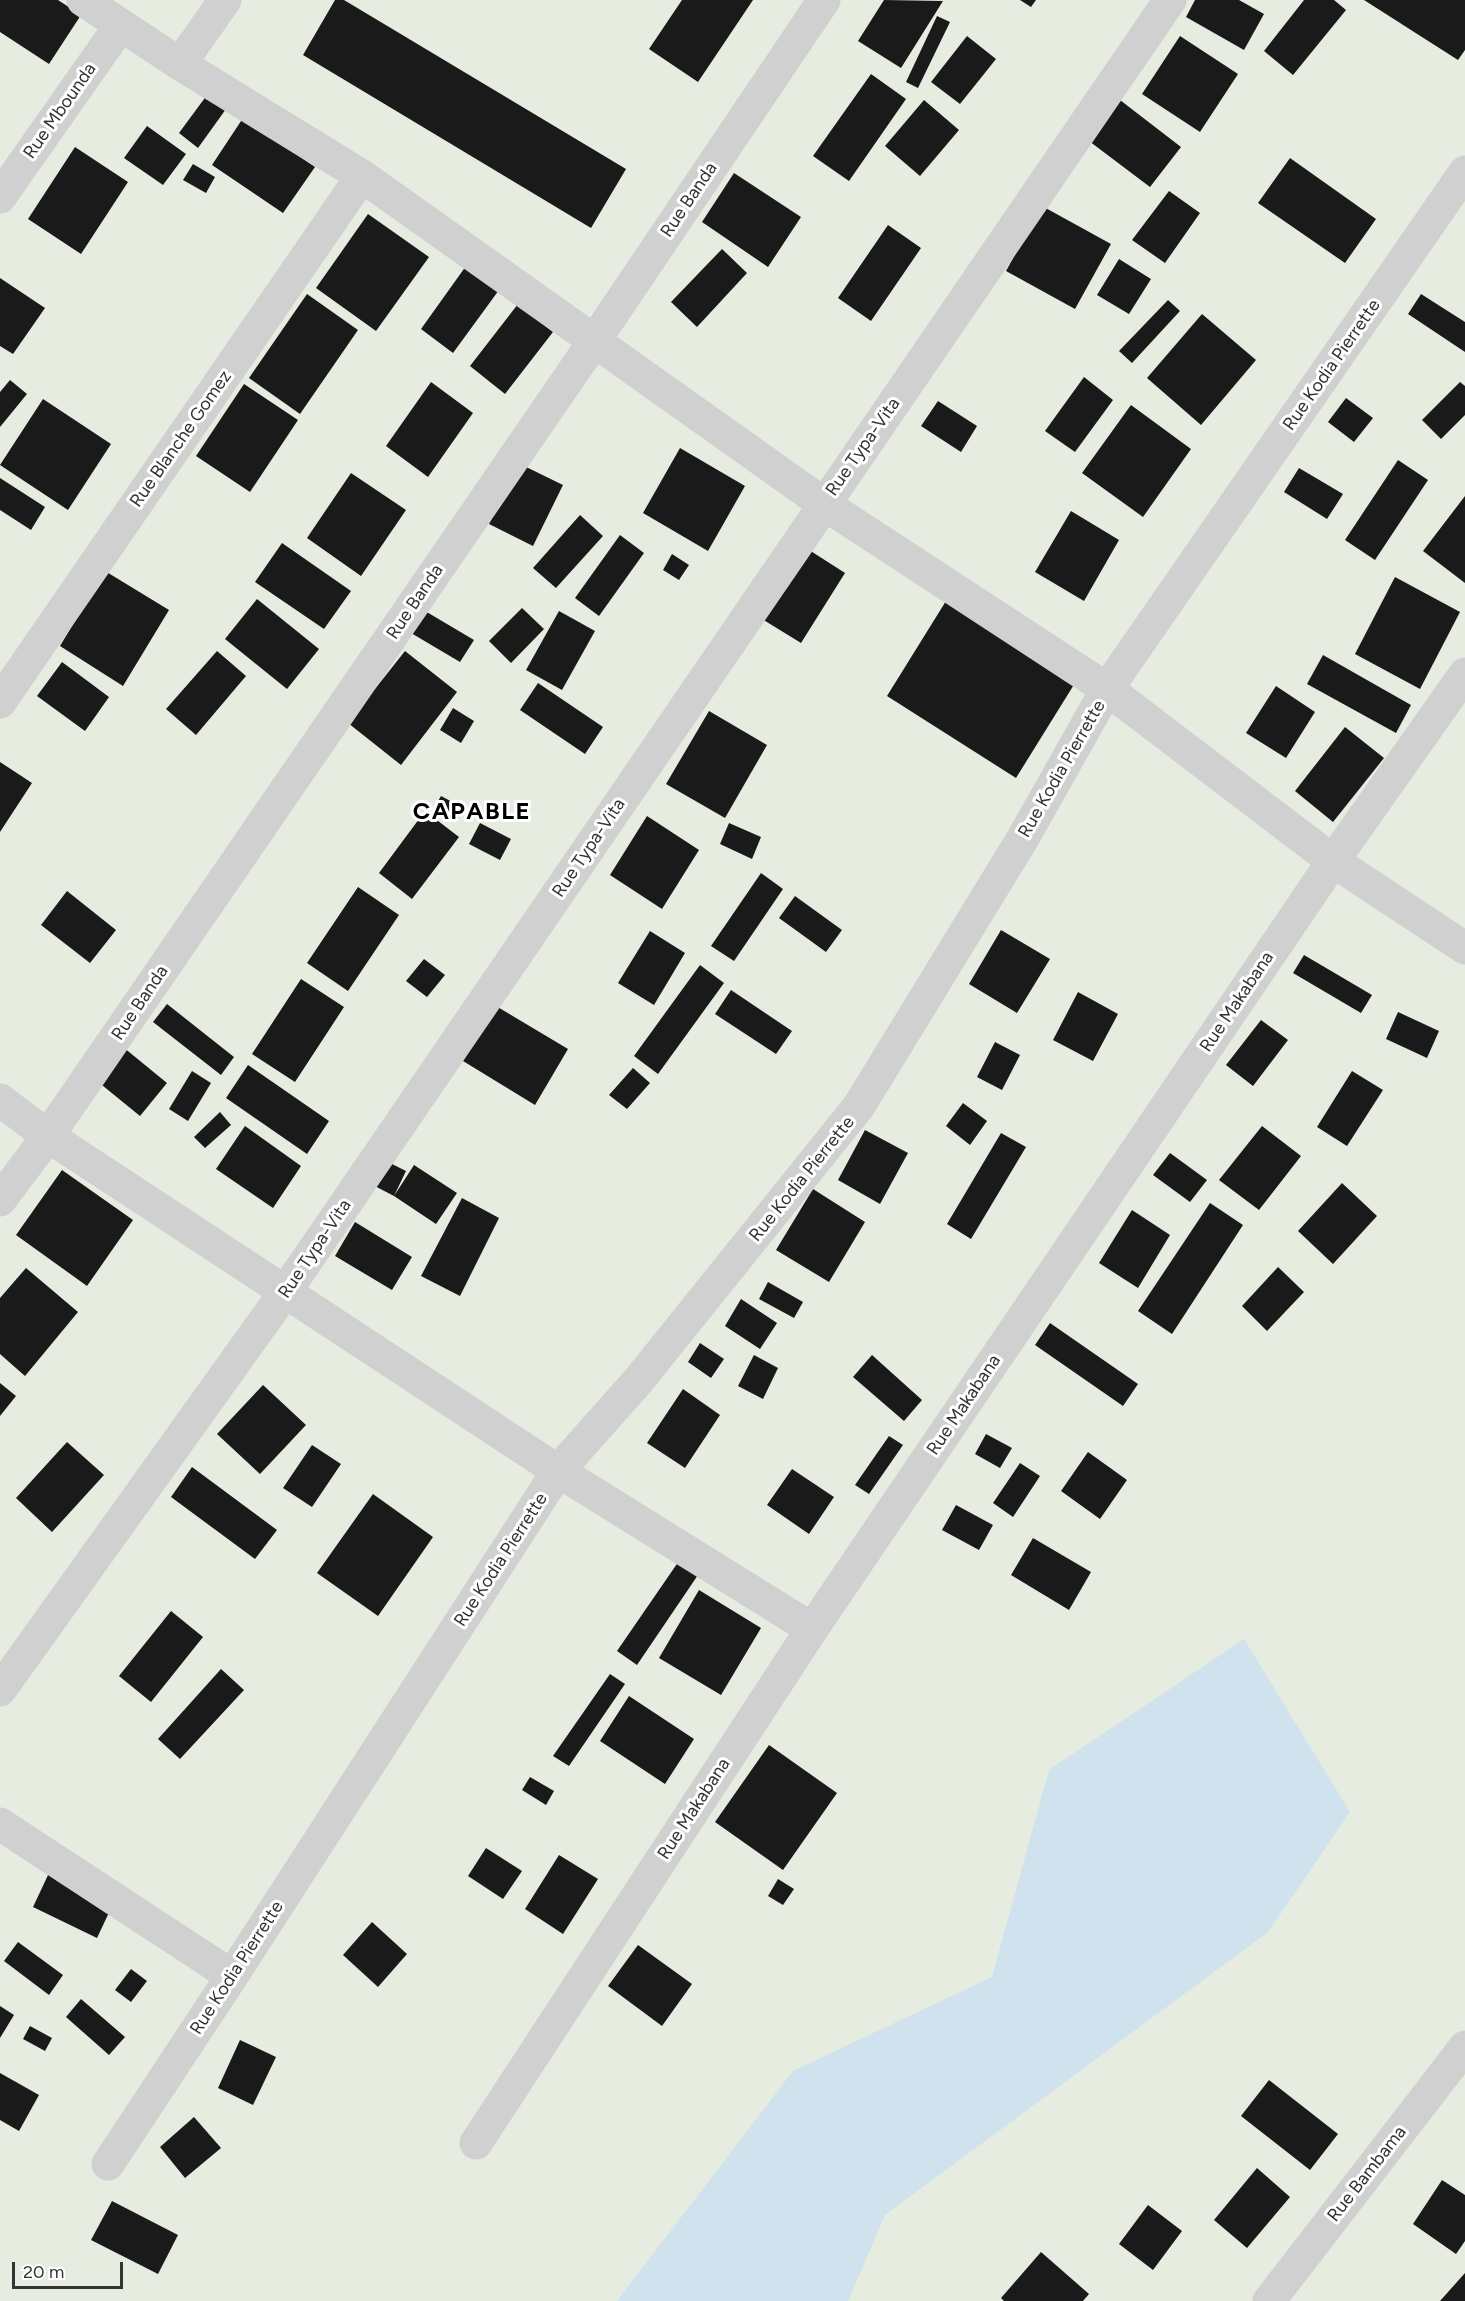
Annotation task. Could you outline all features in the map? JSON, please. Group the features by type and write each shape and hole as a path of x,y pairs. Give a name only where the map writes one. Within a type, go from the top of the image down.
{"street":[{"path":"83,0 180,64 362,176 824,504 1107,689 1333,861 1465,948"},
{"path":"180,64 225,0"},
{"name":"Rue Banda","path":"0,1200 48,1136 595,340 824,0"},
{"name":"Rue Typa-Vita","path":"0,1690 285,1292 1170,0"},
{"name":"Rue Mbounda","path":"0,197 120,26"},
{"name":"Rue Kodia Pierrette","path":"108,2164 558,1471 638,1381 859,1106 1023,838 1107,689 1465,172"},
{"name":"Rue Blanche Gomez","path":"0,702 362,176"},
{"name":"Rue Makabana","path":"476,2143 812,1629 1333,861 1465,674"},
{"path":"0,1100 48,1136 558,1471 812,1629"},
{"path":"0,1824 232,1976"},
{"name":"Rue Bambama","path":"1269,2301 1465,2047"}],"shaded area":[{"path":"0,0 1465,0 1465,2301 0,2301"}],"water":[{"path":"1244,1639 1350,1812 1268,1932 885,2215 848,2301 617,2301 793,2071 992,1977 1049,1770"}],"building":[{"path":"0,0 58,0 81,15 49,64 0,32"},
{"path":"335,0 344,0 626,169 591,228 303,55"},
{"path":"682,0 753,0 698,82 649,49"},
{"path":"884,0 943,1 901,68 858,41"},
{"path":"1020,0 1036,0 1031,7"},
{"path":"1195,0 1239,0 1264,14 1244,50 1186,17"},
{"path":"1304,0 1334,0 1346,10 1293,75 1264,51"},
{"path":"1364,0 1465,0 1465,50 1458,60"},
{"path":"937,16 950,22 918,88 906,82"},
{"path":"967,36 996,59 960,104 931,82"},
{"path":"1180,36 1238,74 1200,132 1142,94"},
{"path":"871,74 906,99 849,181 813,156"},
{"path":"207,95 226,109 198,148 179,133"},
{"path":"924,100 959,130 920,176 885,146"},
{"path":"1120,100 1181,147 1150,187 1089,141"},
{"path":"243,118 315,167 283,213 212,165"},
{"path":"147,126 186,154 163,185 124,158"},
{"path":"75,147 128,182 81,254 28,219"},
{"path":"1290,158 1376,219 1345,263 1258,203"},
{"path":"193,164 215,177 206,193 183,180"},
{"path":"734,173 801,217 768,267 702,222"},
{"path":"1169,191 1200,213 1165,263 1132,240"},
{"path":"1042,206 1111,244 1075,309 1006,271"},
{"path":"368,214 429,257 376,331 316,288"},
{"path":"888,225 921,248 871,321 838,298"},
{"path":"722,249 747,273 697,327 671,302"},
{"path":"1119,259 1151,279 1129,314 1097,295"},
{"path":"466,266 499,290 453,353 421,329"},
{"path":"0,278 45,308 13,354 0,346"},
{"path":"307,294 358,330 300,414 249,378"},
{"path":"1421,294 1465,322 1465,352 1408,314"},
{"path":"1168,300 1180,311 1132,363 1119,351"},
{"path":"518,304 553,332 505,394 470,366"},
{"path":"1202,314 1256,360 1201,425 1147,378"},
{"path":"1084,377 1113,400 1075,452 1045,431"},
{"path":"10,380 27,394 0,427 0,392"},
{"path":"431,382 473,413 428,477 386,446"},
{"path":"1460,382 1465,386 1465,415 1441,439 1422,420"},
{"path":"244,384 298,420 250,492 196,456"},
{"path":"1346,398 1373,418 1354,442 1328,422"},
{"path":"43,399 111,444 68,510 0,465"},
{"path":"938,401 977,426 961,452 921,426"},
{"path":"1131,405 1191,449 1143,517 1082,473"},
{"path":"680,448 745,486 708,551 643,513"},
{"path":"1398,460 1428,480 1375,560 1345,540"},
{"path":"518,463 563,485 533,546 489,524"},
{"path":"1299,468 1343,494 1327,519 1284,492"},
{"path":"351,473 406,510 361,576 307,538"},
{"path":"0,478 45,507 31,530 0,510"},
{"path":"1465,496 1465,583 1423,551"},
{"path":"1071,511 1119,540 1084,601 1035,572"},
{"path":"580,515 603,536 556,588 533,568"},
{"path":"620,535 644,553 599,616 575,598"},
{"path":"282,543 351,591 324,629 255,582"},
{"path":"806,548 845,573 801,643 762,619"},
{"path":"672,554 689,565 679,580 663,570"},
{"path":"105,571 169,610 123,686 60,646"},
{"path":"1395,577 1460,612 1420,689 1355,654"},
{"path":"257,599 319,649 287,689 225,639"},
{"path":"946,601 1075,683 1016,778 887,696"},
{"path":"420,608 474,640 460,662 406,630"},
{"path":"522,608 544,629 511,663 489,641"},
{"path":"559,611 595,631 562,690 526,670"},
{"path":"217,651 246,676 196,735 166,709"},
{"path":"405,651 457,692 401,765 348,723"},
{"path":"1323,655 1411,705 1396,733 1307,684"},
{"path":"62,662 109,697 85,731 37,696"},
{"path":"538,683 603,727 585,754 520,710"},
{"path":"1276,686 1315,712 1286,758 1246,733"},
{"path":"453,708 474,721 461,743 440,730"},
{"path":"709,711 767,745 725,818 666,784"},
{"path":"1345,727 1384,758 1333,822 1295,791"},
{"path":"0,762 32,783 0,832"},
{"path":"441,796 464,808 456,822 433,810"},
{"path":"425,811 459,837 412,899 379,873"},
{"path":"647,816 699,850 662,909 610,875"},
{"path":"480,823 511,839 500,860 469,844"},
{"path":"729,823 761,837 752,859 720,844"},
{"path":"761,873 783,889 734,961 711,946"},
{"path":"358,887 399,915 348,991 307,963"},
{"path":"67,891 116,930 90,963 41,925"},
{"path":"795,896 842,930 826,952 779,918"},
{"path":"1001,930 1050,959 1017,1013 969,984"},
{"path":"650,931 685,953 654,1005 618,983"},
{"path":"1304,955 1372,995 1361,1013 1293,973"},
{"path":"424,959 445,975 427,997 406,981"},
{"path":"700,965 724,983 658,1074 634,1056"},
{"path":"301,979 344,1007 295,1082 252,1054"},
{"path":"731,990 792,1031 776,1054 715,1014"},
{"path":"1078,992 1118,1014 1093,1061 1053,1040"},
{"path":"167,1004 234,1057 221,1075 153,1022"},
{"path":"496,1006 568,1049 535,1105 463,1061"},
{"path":"1398,1012 1439,1031 1427,1058 1386,1039"},
{"path":"1261,1020 1288,1040 1253,1086 1226,1065"},
{"path":"995,1042 1020,1055 1002,1090 977,1077"},
{"path":"123,1047 167,1083 140,1116 97,1081"},
{"path":"248,1065 329,1121 307,1154 226,1098"},
{"path":"633,1068 650,1083 627,1109 609,1095"},
{"path":"192,1071 211,1083 188,1121 169,1109"},
{"path":"1352,1071 1383,1090 1347,1146 1317,1127"},
{"path":"963,1103 987,1121 970,1145 946,1126"},
{"path":"220,1112 231,1125 205,1148 194,1137"},
{"path":"245,1126 301,1166 273,1208 216,1169"},
{"path":"1262,1126 1301,1156 1259,1210 1219,1180"},
{"path":"865,1130 908,1153 880,1204 838,1180"},
{"path":"1001,1133 1026,1147 971,1239 947,1224"},
{"path":"1170,1153 1207,1180 1190,1202 1153,1175"},
{"path":"380,1158 406,1171 394,1196 367,1182"},
{"path":"414,1165 457,1193 436,1224 394,1196"},
{"path":"62,1170 133,1220 87,1286 16,1235"},
{"path":"1342,1183 1377,1216 1333,1264 1298,1231"},
{"path":"813,1189 865,1222 829,1282 776,1250"},
{"path":"462,1198 499,1218 460,1296 421,1276"},
{"path":"1210,1203 1243,1225 1172,1334 1138,1311"},
{"path":"1132,1210 1170,1235 1138,1288 1099,1263"},
{"path":"355,1222 412,1257 392,1290 335,1256"},
{"path":"1278,1267 1304,1292 1267,1331 1242,1306"},
{"path":"26,1268 78,1312 25,1376 0,1354 0,1298"},
{"path":"768,1282 803,1302 794,1318 759,1299"},
{"path":"741,1299 777,1323 760,1349 725,1326"},
{"path":"1050,1323 1138,1384 1123,1406 1035,1345"},
{"path":"700,1343 724,1359 711,1378 688,1362"},
{"path":"754,1355 778,1368 763,1399 738,1386"},
{"path":"872,1355 922,1400 904,1421 853,1377"},
{"path":"0,1383 16,1396 0,1416"},
{"path":"263,1385 306,1425 260,1474 217,1434"},
{"path":"683,1389 720,1415 685,1468 647,1443"},
{"path":"986,1434 1012,1448 1000,1468 975,1454"},
{"path":"889,1436 903,1445 869,1494 855,1485"},
{"path":"67,1442 104,1475 52,1532 16,1498"},
{"path":"312,1445 341,1464 312,1507 283,1488"},
{"path":"1088,1452 1127,1480 1100,1519 1061,1491"},
{"path":"1020,1463 1040,1476 1013,1517 993,1503"},
{"path":"192,1467 277,1530 255,1559 171,1497"},
{"path":"792,1469 834,1497 809,1534 767,1505"},
{"path":"373,1494 433,1537 378,1616 317,1573"},
{"path":"956,1505 993,1525 979,1550 942,1530"},
{"path":"1033,1538 1091,1572 1069,1610 1011,1575"},
{"path":"681,1558 700,1572 637,1665 617,1651"},
{"path":"699,1590 761,1628 721,1695 659,1658"},
{"path":"171,1611 203,1637 151,1702 119,1676"},
{"path":"221,1669 244,1690 180,1759 158,1739"},
{"path":"610,1674 625,1684 569,1766 553,1756"},
{"path":"629,1696 694,1739 665,1784 600,1741"},
{"path":"769,1745 837,1793 783,1870 715,1822"},
{"path":"530,1777 554,1791 546,1805 522,1790"},
{"path":"486,1848 522,1871 503,1899 468,1876"},
{"path":"559,1855 598,1879 563,1934 525,1909"},
{"path":"49,1873 113,1904 97,1938 33,1907"},
{"path":"778,1879 794,1889 783,1905 768,1896"},
{"path":"372,1922 407,1954 378,1987 343,1955"},
{"path":"18,1942 63,1975 49,1995 4,1961"},
{"path":"638,1945 692,1984 662,2026 608,1986"},
{"path":"131,1969 147,1981 131,2002 115,1990"},
{"path":"81,1999 125,2037 109,2055 66,2017"},
{"path":"0,2006 14,2015 0,2038"},
{"path":"30,2026 52,2038 45,2051 23,2039"},
{"path":"240,2040 276,2057 253,2105 218,2088"},
{"path":"0,2073 39,2095 19,2131 0,2120"},
{"path":"1269,2080 1338,2134 1310,2170 1241,2116"},
{"path":"194,2117 221,2148 185,2178 160,2147"},
{"path":"1257,2168 1290,2197 1247,2248 1214,2220"},
{"path":"1442,2180 1465,2195 1465,2241 1456,2254 1413,2224"},
{"path":"112,2201 178,2235 158,2274 91,2240"},
{"path":"1148,2205 1182,2231 1153,2270 1119,2244"},
{"path":"1041,2252 1089,2294 1083,2301 1004,2301 1001,2298"},
{"path":"1465,2273 1465,2301 1440,2301"}],"district":[{"name":"CAPABLE","path":"472,812"}]}
